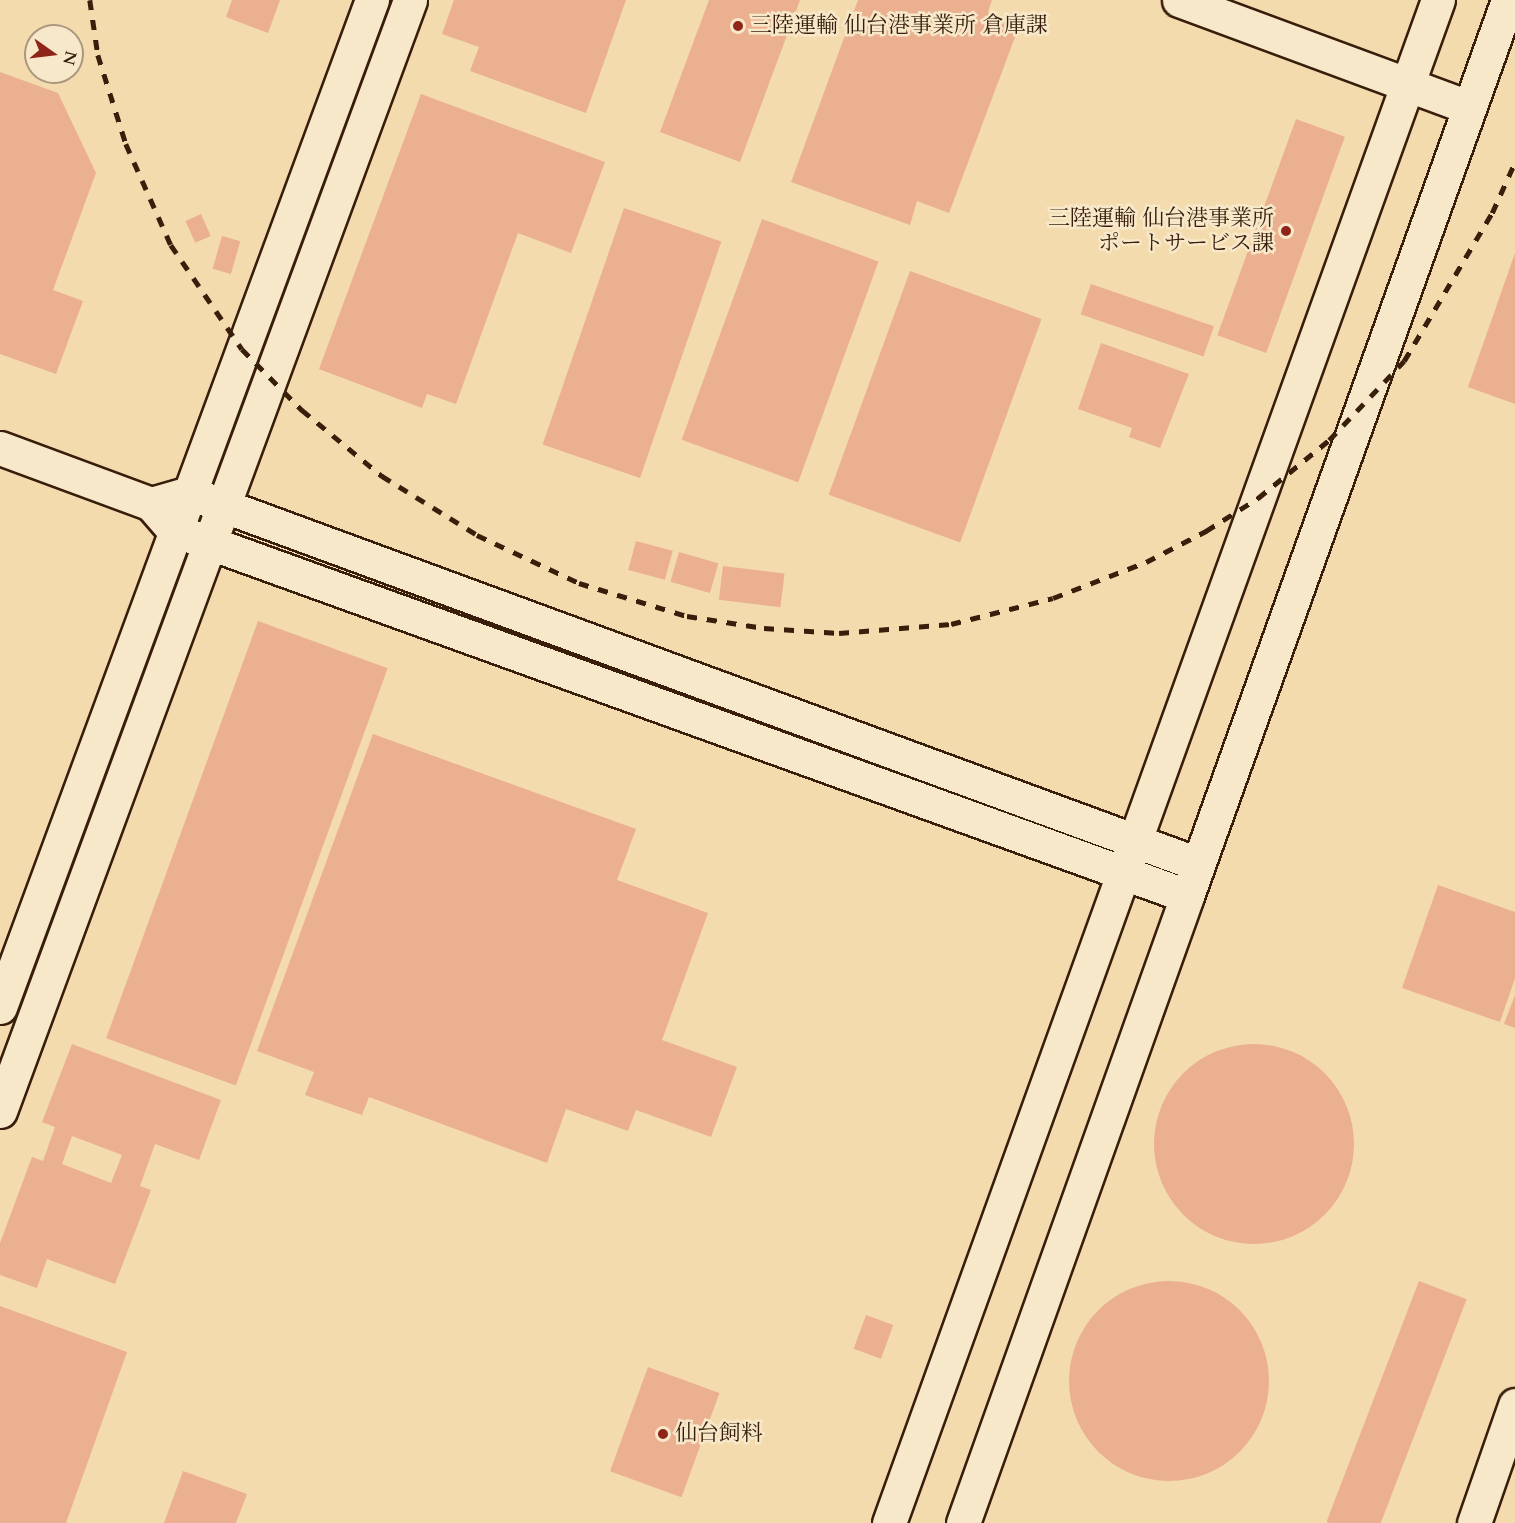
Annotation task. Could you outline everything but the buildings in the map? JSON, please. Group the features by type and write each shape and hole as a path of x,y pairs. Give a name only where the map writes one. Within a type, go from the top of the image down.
{"street":[{"path":"0,1007 174,530 372,0"},
{"path":"0,1111 410,0"},
{"path":"1179,0 1469,107"},
{"path":"889,1523 1438,0"},
{"path":"963,1523 1508,0"},
{"path":"0,448 152,504 174,530 210,543 1130,857 1198,864"},
{"path":"152,504 189,493 224,506 1130,857 1186,896"},
{"path":"1474,1523 1515,1405"}],"railway":[{"path":"90,0 98,55 126,144 171,245 242,349 302,410 382,476 477,535 579,583 687,616 764,628 839,633 951,624 1053,598 1146,562 1206,531 1258,498 1329,440 1404,361 1492,213 1515,162"}],"place":[{"name":"三陸運輸 仙台港事業所 倉庫課","path":"738,26"},
{"name":"三陸運輸 仙台港事業所 ポートサービス課","path":"1286,231"},
{"name":"仙台飼料","path":"663,1434"}]}
